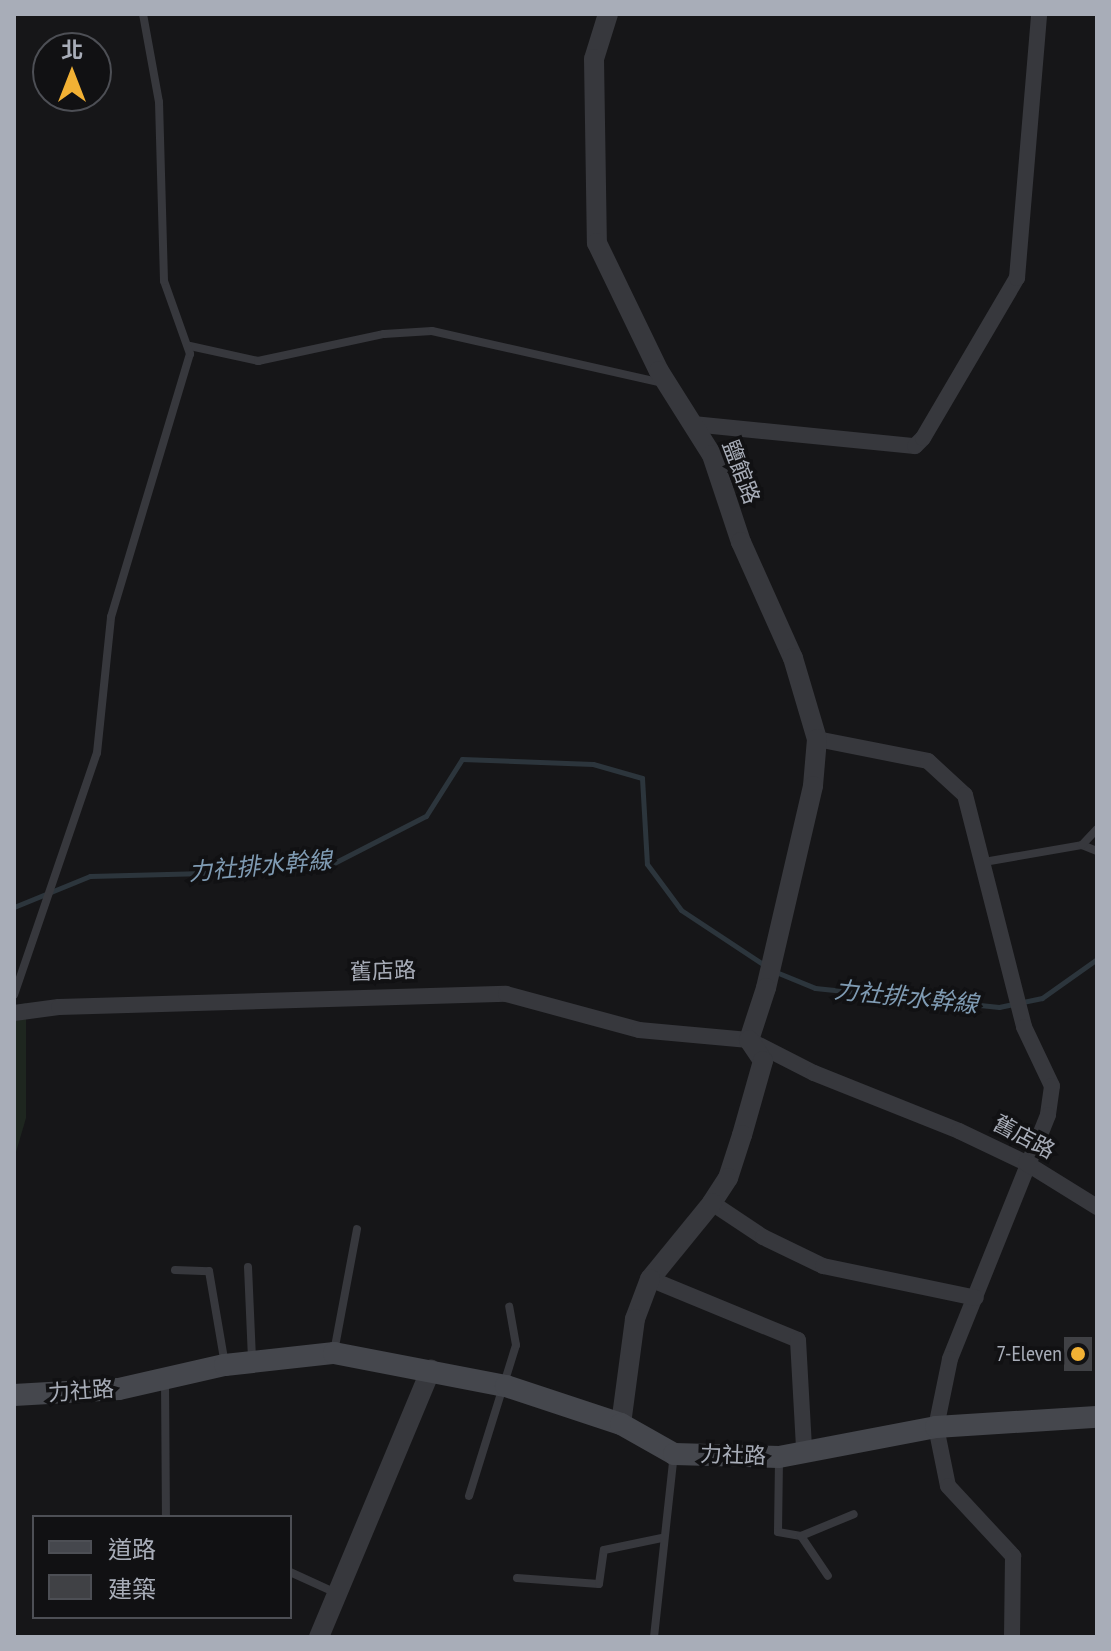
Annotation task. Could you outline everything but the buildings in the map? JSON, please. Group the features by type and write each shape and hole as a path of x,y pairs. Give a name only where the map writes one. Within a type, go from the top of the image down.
{"main road":[{"name":"力社路","path":"14,1395 71,1395 225,1365 334,1353 431,1369 506,1386 621,1424 674,1454 779,1457 804,1449 936,1427 1097,1417"}],"street":[{"name":"鹽館路","path":"608,14 594,59 597,243 668,384 712,455 741,542 793,658 817,739 813,786 766,988 749,1040"},
{"path":"693,424 915,446 923,438 1017,278 1039,14"},
{"path":"817,739 907,754 950,776 965,795 1022,1017 1053,1097 950,1359 936,1427 948,1486 1013,1556 1012,1637"},
{"name":"舊店路","path":"14,1013 75,1006 506,994 639,1030 749,1040 1026,1163 1097,1207"},
{"path":"621,1424 635,1319 650,1279 712,1203 728,1178 763,1061 749,1040"},
{"path":"712,1203 763,1237 823,1266 976,1298"},
{"path":"650,1279 798,1340 804,1449"},
{"path":"319,1637 431,1369"}],"lane":[{"path":"14,995 97,753 111,617 190,346 164,281 159,102 143,14"},
{"path":"190,346 258,361 384,334 432,331 668,384"},
{"path":"1082,845 1097,829"},
{"path":"984,862 1082,845 1097,851"},
{"path":"334,1353 357,1229"},
{"path":"248,1267 252,1361"},
{"path":"175,1270 209,1271 225,1365"},
{"path":"469,1496 506,1386 516,1345 509,1307"},
{"path":"165,1379 166,1515"},
{"path":"654,1637 662,1538 674,1454"},
{"path":"779,1457 778,1532 801,1536 854,1514"},
{"path":"801,1536 828,1576"},
{"path":"517,1578 599,1584 604,1550 662,1538"},
{"path":"292,1573 336,1593"}],"shaded area":[{"path":"26,1003 26,1118 14,1159 14,1006"}],"waterway":[{"name":"力社排水幹線","path":"14,907 90,876 244,872 334,863 426,816 462,759 593,764 642,778 647,864 681,910 767,967"},
{"name":"力社排水幹線","path":"776,972 815,988 999,1007 1042,998 1097,959"}],"place":[{"name":"7-Eleven","path":"1078,1354"}]}
